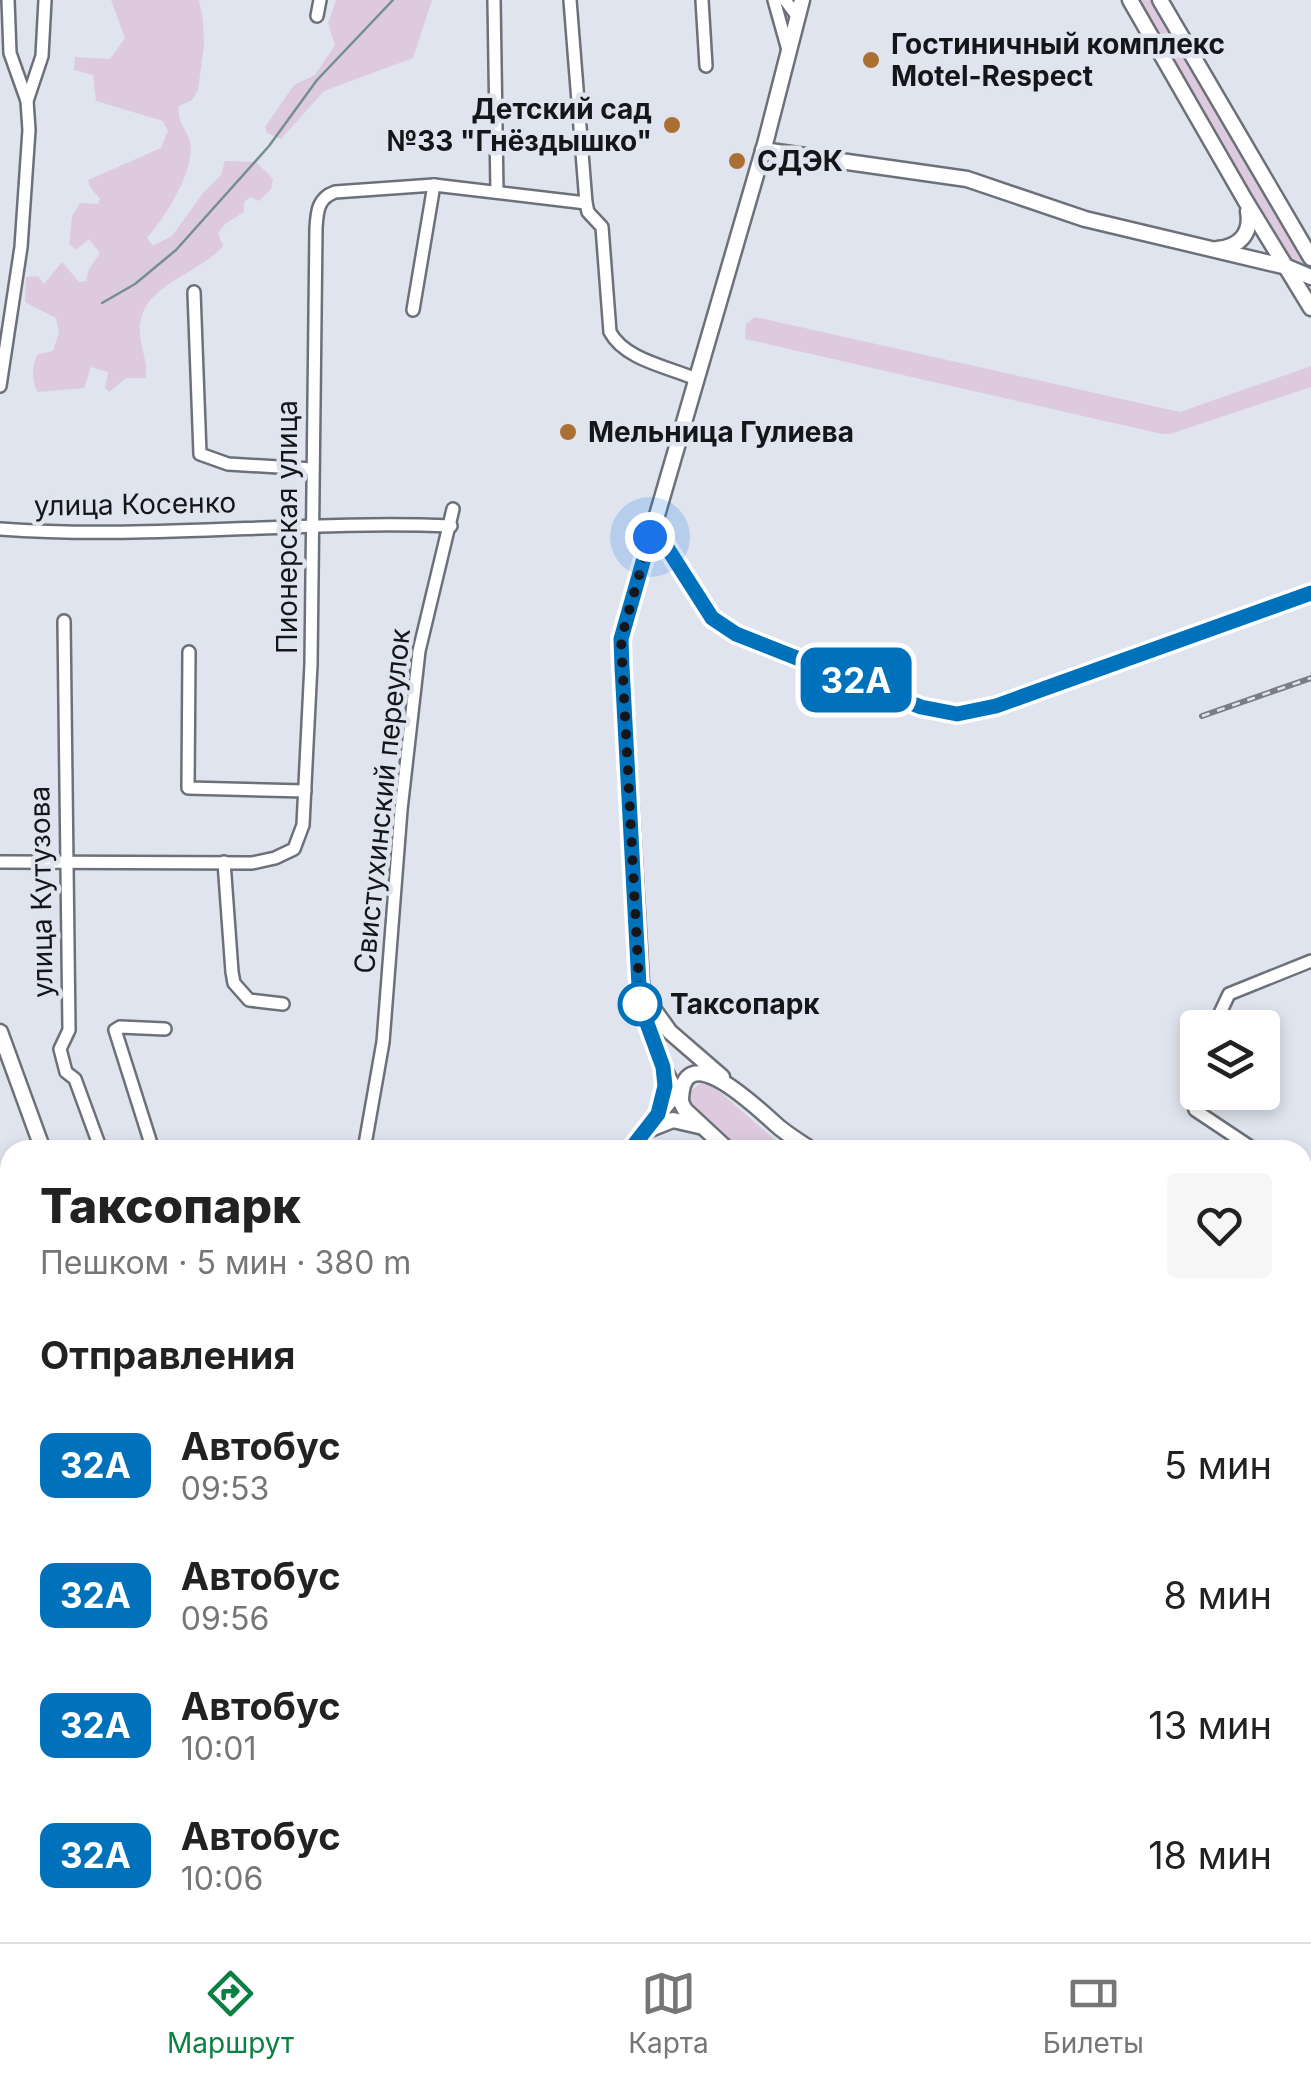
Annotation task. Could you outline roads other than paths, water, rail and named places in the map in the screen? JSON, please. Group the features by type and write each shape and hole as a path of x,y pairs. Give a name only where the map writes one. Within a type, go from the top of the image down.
{"main road":[{"path":"717,1140 679,1097 643,1016 621,639 763,150 802,0"},
{"path":"1130,0 1311,308"},
{"path":"1160,0 1311,258"},
{"path":"763,150 967,179 1085,219 1286,267 1311,277"},
{"path":"1208,248 1227,248 1245,237 1250,220 1245,200"},
{"path":"640,981 662,1025 798,1140"},
{"path":"0,1032 5,1058 38,1140"},
{"path":"658,1114 665,1086 663,1067"},
{"path":"638,1140 658,1114 679,1097 688,1079 703,1074 731,1085"},
{"path":"767,1117 780,1140"},
{"path":"644,1133 673,1120 702,1127"}],"street":[{"path":"0,386 28,182 27,101 10,53 8,0"},
{"path":"27,101 42,56 45,0"},
{"path":"317,16 320,0"},
{"path":"494,0 497,192"},
{"path":"570,0 586,202 588,212 602,227 610,332 636,355 696,379"},
{"path":"702,0 706,66"},
{"path":"774,0 782,12 797,16"},
{"path":"774,0 788,50"},
{"path":"784,0 797,16"},
{"path":"17,71 32,75 38,72"},
{"path":"413,310 434,184"},
{"path":"308,195 321,201 335,192 434,184 586,202"},
{"name":"Пионерская улица","path":"224,862 252,863 294,849 303,825 311,664 316,228 321,201"},
{"path":"194,292 200,454 228,464 312,469"},
{"name":"Свистухинский переулок","path":"366,1140 383,1042 401,810 420,651 454,509"},
{"name":"улица Косенко","path":"0,529 66,533 312,525 451,526"},
{"path":"650,537 666,546 712,618 736,634 921,707 957,714 996,706 1311,593"},
{"name":"улица Кутузова","path":"64,621 68,1030 60,1049 66,1072 75,1079 97,1140"},
{"path":"189,652 188,788 306,791"},
{"path":"0,862 224,862 234,983 249,1000 283,1004"},
{"path":"1221,1010 1229,994 1311,961"},
{"path":"150,1140 115,1030 165,1030"},
{"path":"1195,1110 1240,1140"}],"waterway":[{"path":"102,303 135,284 176,250 269,146 317,80 393,0"}],"railway":[{"path":"1202,716 1311,678"}],"place":[{"name":"Гостиничный комплекс Motel-Respect","path":"871,60"},
{"name":"Детский сад №33 \"Гнёздышко\"","path":"672,125"},
{"name":"СДЭК","path":"737,161"},
{"name":"Мельница Гулиева","path":"568,432"},
{"name":"Таксопарк","path":"640,1004"}]}
